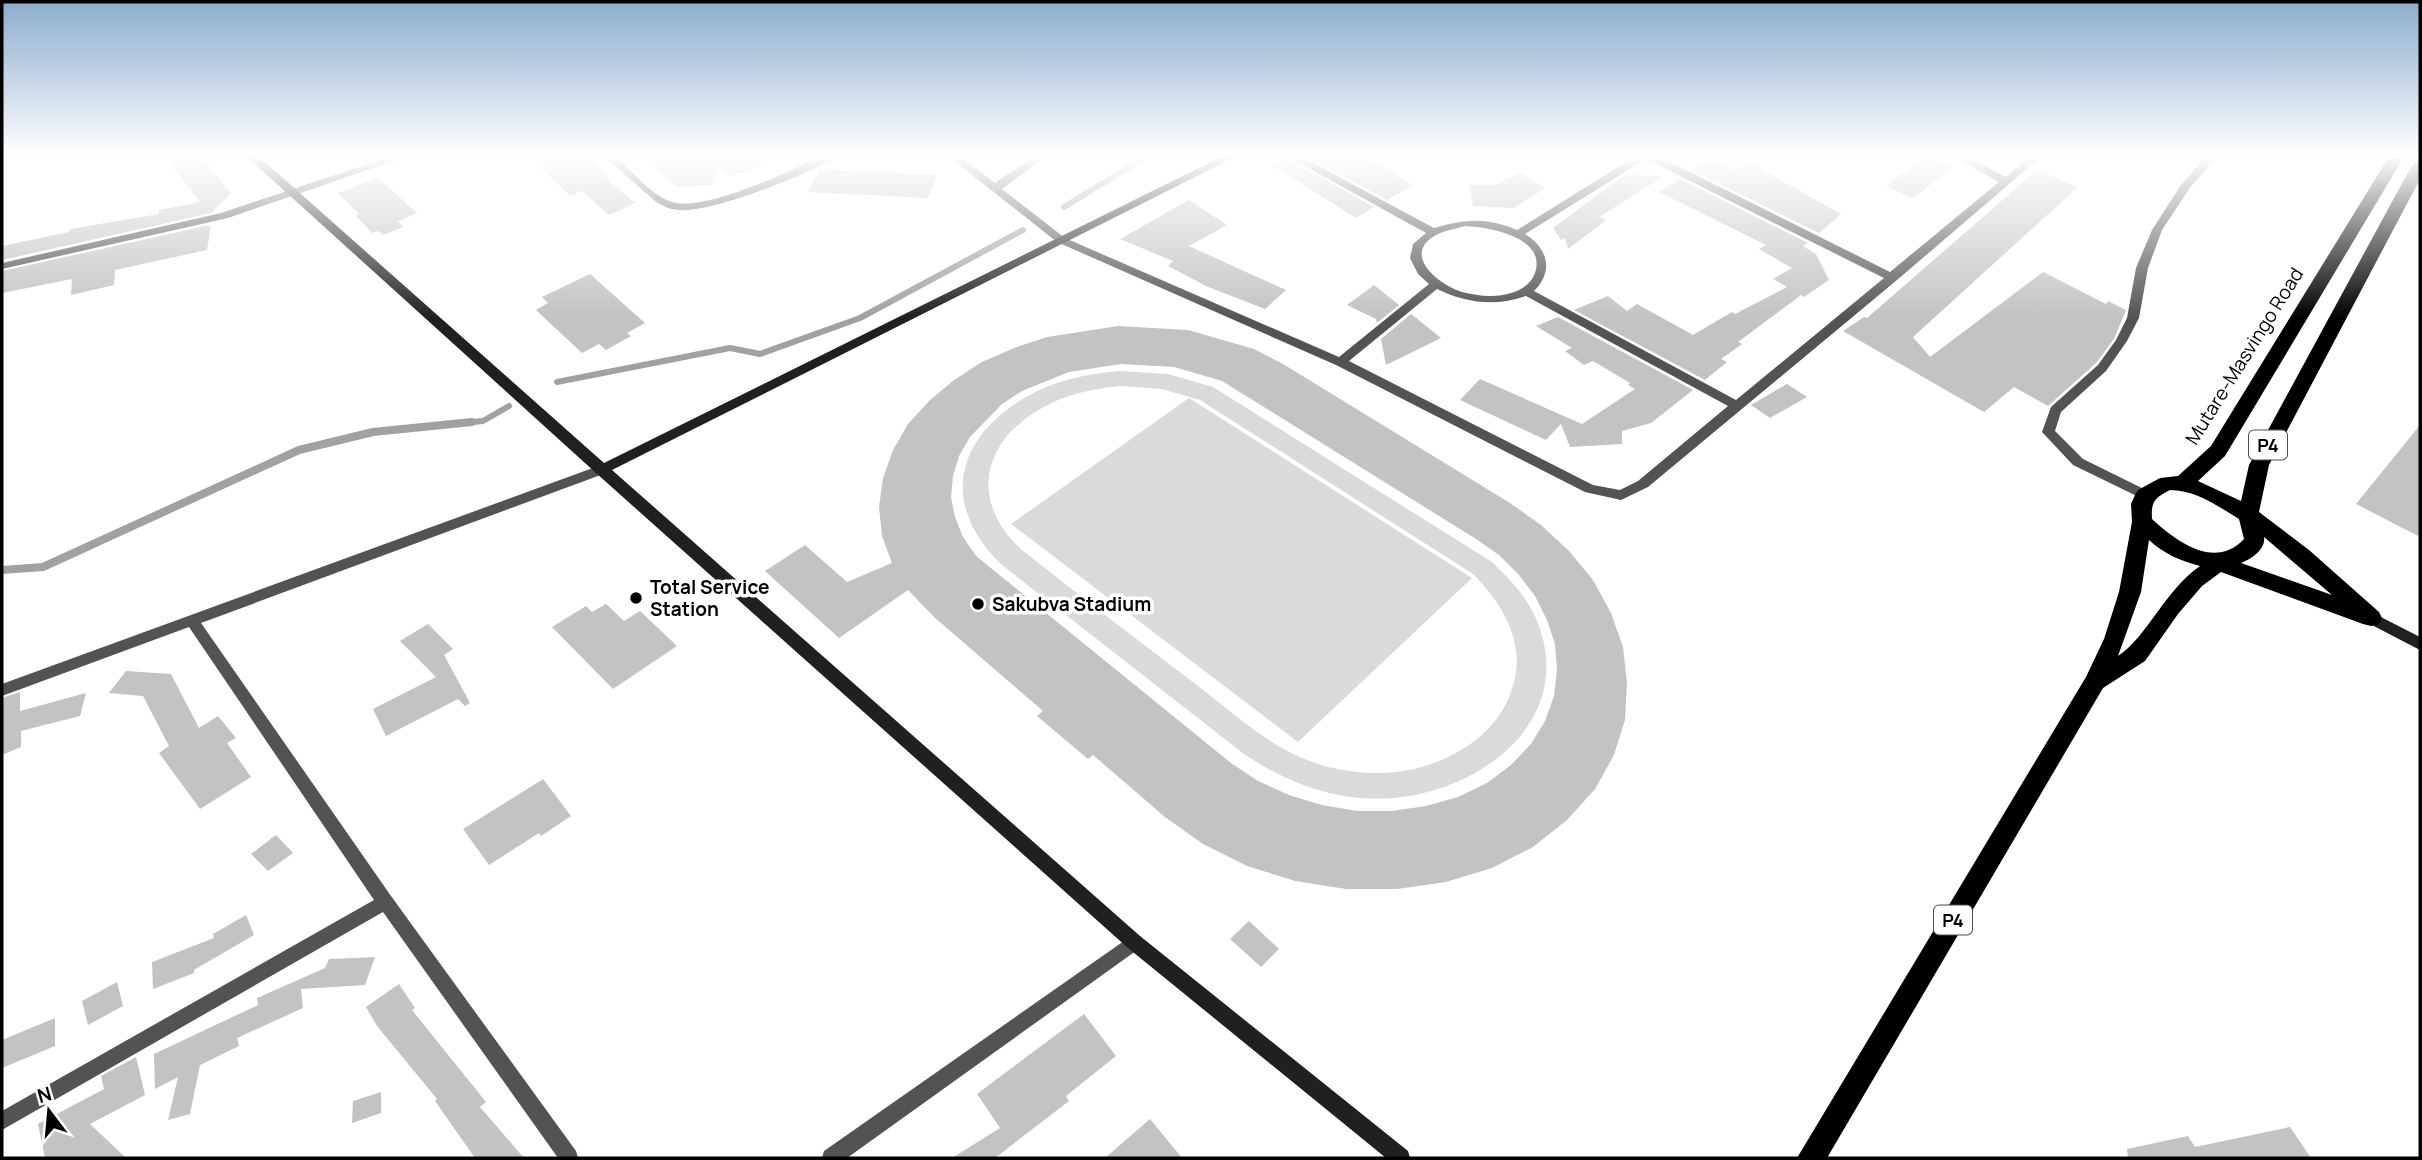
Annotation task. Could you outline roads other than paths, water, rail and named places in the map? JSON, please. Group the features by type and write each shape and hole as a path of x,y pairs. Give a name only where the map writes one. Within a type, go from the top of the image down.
{"highway":[{"name":"Mutare-Masvingo Road","path":"2146,495 2167,483 2183,483 2218,451 2365,209"},
{"name":"P4","path":"2095,682 2137,655 2170,608 2195,580 2219,563 2243,554 2255,541 2248,516 2259,465 2280,421 2396,209"},
{"path":"2183,483 2225,499 2293,549 2371,618"},
{"name":"P4","path":"1811,1158 2095,682 2115,639 2130,592 2142,522 2141,504 2146,495"},
{"path":"2142,522 2176,550 2371,618"}],"street":[{"path":"2,266 245,209"},
{"path":"311,209 601,470 1135,942 1401,1158"},
{"path":"1021,209 1062,240 1340,362 1590,489 1621,495 1643,484 1973,209"},
{"path":"2,690 601,470 1124,209"},
{"path":"1390,209 1432,232"},
{"path":"1518,234 1558,209"},
{"path":"1755,209 1893,278"},
{"path":"2146,495 2078,463 2048,432 2055,411 2102,368 2121,341 2133,318 2142,268 2157,230 2171,209"},
{"path":"1474,223 1502,227 1533,244 1541,256 1543,269 1538,281 1526,291 1510,297 1481,299 1451,294 1423,275 1416,263 1415,251 1421,241 1432,232 1446,226 1474,223"},
{"path":"1340,362 1435,285"},
{"path":"1526,291 1736,405"},
{"path":"2371,618 2420,644"},
{"path":"193,622 385,902 569,1158"},
{"path":"2,1122 385,902"},
{"path":"831,1158 1135,942"}],"waterway":[{"path":"557,382 730,348 760,354 860,318 1023,230"},
{"path":"454,424 483,421 509,406"},
{"path":"2,570 43,567 299,450 373,432 472,422"}],"place":[{"name":"Total Service Station","path":"636,598"},
{"name":"Sakubva Stadium","path":"978,604"}]}
